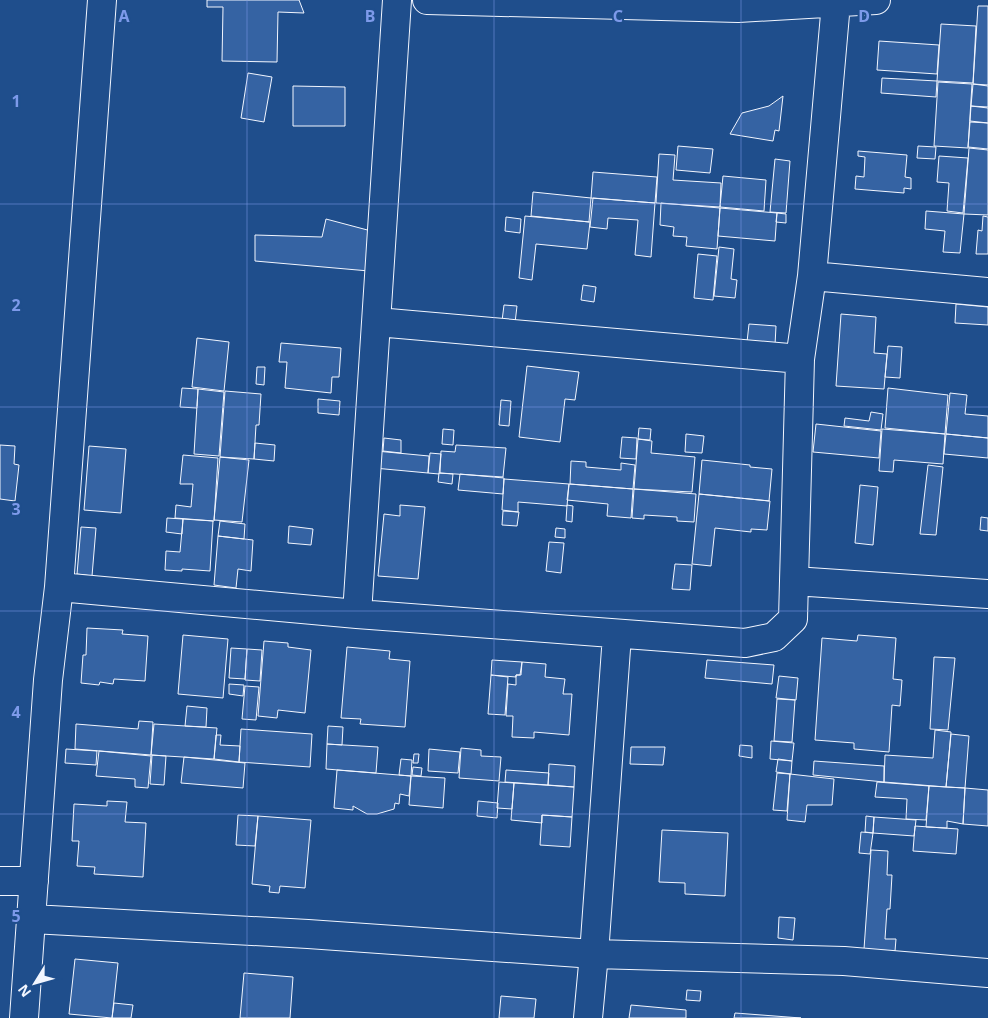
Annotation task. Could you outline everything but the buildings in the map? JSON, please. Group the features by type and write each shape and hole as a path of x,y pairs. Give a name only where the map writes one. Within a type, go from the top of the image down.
{"street":[{"path":"24,1018 48,680 59,587 102,0"},
{"path":"357,614 396,0"},
{"path":"427,0 738,8 876,0"},
{"path":"59,587 617,635 745,643 774,637 793,619 800,359 812,276 836,3"},
{"path":"812,276 988,292"},
{"path":"376,322 800,359"},
{"path":"794,581 988,594"},
{"path":"588,1018 617,635"},
{"path":"0,880 34,881"},
{"path":"32,919 308,934 594,954 844,961 988,974"}]}
